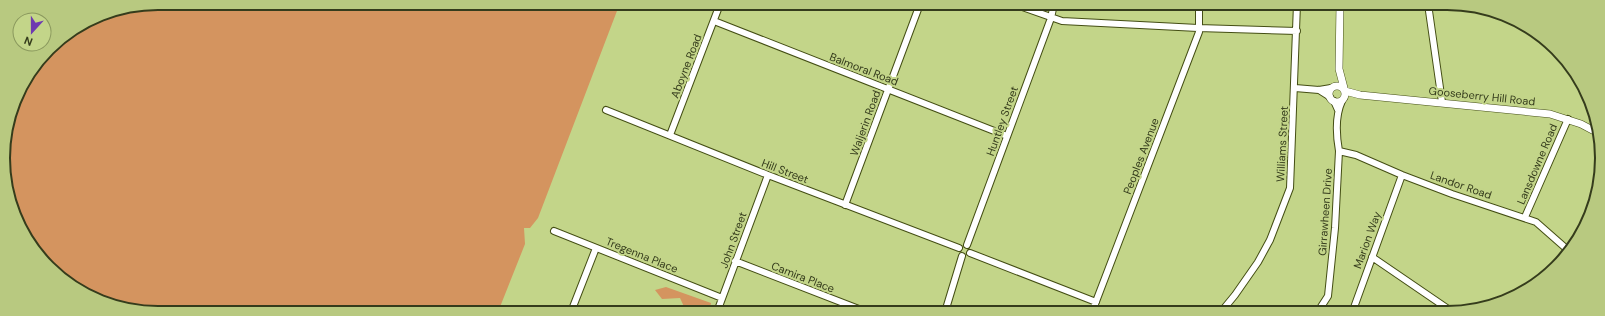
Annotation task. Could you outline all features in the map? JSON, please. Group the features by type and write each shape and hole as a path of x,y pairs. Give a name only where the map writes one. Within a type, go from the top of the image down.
{"street":[{"name":"Aboyne Road","path":"670,136 718,10"},
{"name":"Waljerin Road","path":"845,205 918,10"},
{"path":"1030,10 1062,21 1198,28 1297,30"},
{"name":"Huntley Street","path":"966,245 1053,10"},
{"name":"Peoples Avenue","path":"1094,306 1199,32 1199,10"},
{"name":"Williams Street","path":"1225,306 1258,262 1270,240 1290,188 1297,10"},
{"path":"1319,90 1332,99 1342,100 1346,96 1339,68 1340,10"},
{"path":"1429,10 1442,102"},
{"name":"Balmoral Road","path":"714,21 1007,136"},
{"path":"1332,99 1329,94 1333,87 1339,68"},
{"path":"1295,88 1319,90 1341,86 1344,89"},
{"name":"Gooseberry Hill Road","path":"1344,89 1360,95 1550,114 1581,124 1592,131"},
{"name":"Gooseberry Hill Road","path":"1342,100 1360,95"},
{"name":"Girrawheen Drive","path":"1332,99 1338,110"},
{"name":"Girrawheen Drive","path":"1321,306 1328,296 1335,228 1339,151 1337,140 1338,110 1342,100"},
{"name":"Hill Street","path":"606,110 768,175 958,248"},
{"name":"Lansdowne Road","path":"1525,217 1568,119"},
{"name":"Landor Road","path":"1339,151 1356,155 1402,175 1452,194 1525,217 1536,222 1565,247"},
{"name":"John Street","path":"719,306 768,175"},
{"name":"Marion Way","path":"1354,306 1402,175"},
{"name":"Tregenna Place","path":"554,231 722,298"},
{"path":"962,256 958,253 958,248 962,245 966,245 970,248 970,253"},
{"path":"573,306 596,248"},
{"path":"970,253 1096,302"},
{"path":"962,256 967,256 970,253"},
{"path":"947,306 962,256"},
{"path":"1372,256 1444,306"},
{"name":"Camira Place","path":"735,261 851,306"}],"shaded area":[{"path":"148,10 617,10 538,218 530,228 524,228 525,244 500,306 139,305 110,298 93,291 60,269 47,256 30,232 18,206 10,168 11,139 21,101 35,76 53,53 76,35 93,25 110,18 129,13"},
{"path":"666,287 711,303 710,306 684,306 680,298 662,299 655,290"}]}
